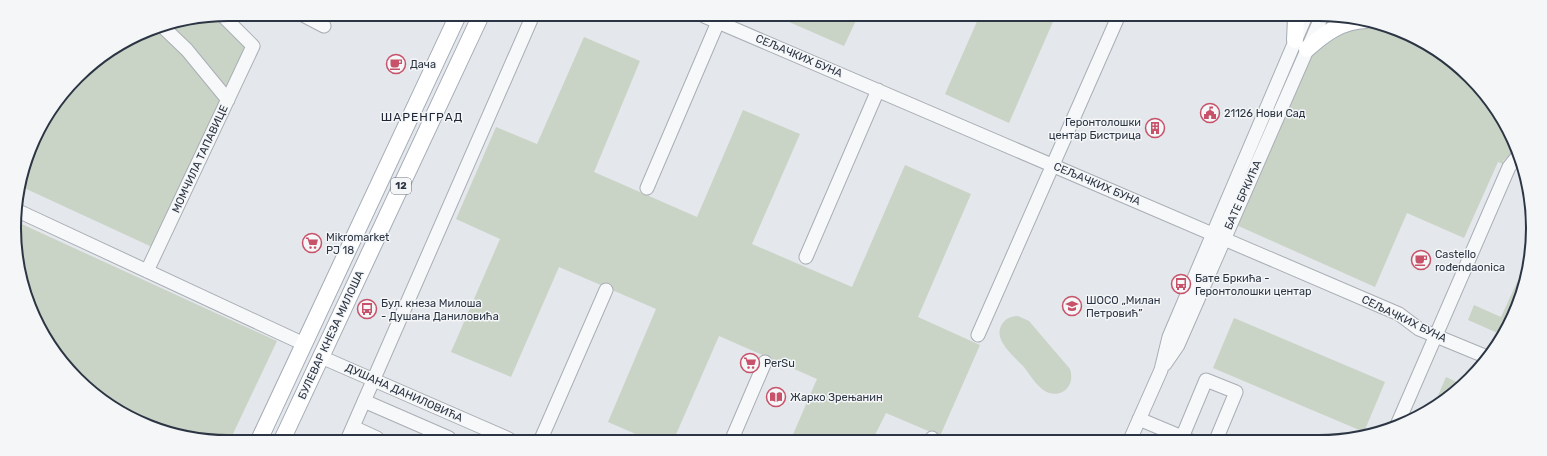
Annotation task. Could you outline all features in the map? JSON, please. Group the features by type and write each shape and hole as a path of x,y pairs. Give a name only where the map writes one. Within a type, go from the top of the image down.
{"main road":[{"name":"БУЛЕВАР КНЕЗА МИЛОША","path":"261,435 455,21"},
{"name":"БУЛЕВАР КНЕЗА МИЛОША","path":"284,435 479,21"},
{"path":"1297,21 1301,45 1345,23"}],"street":[{"name":"МОМЧИЛА ТАПАВИЦЕ","path":"147,271 253,46 228,21"},
{"path":"314,21 324,26"},
{"path":"361,435 350,433 531,21"},
{"path":"978,335 1116,21"},
{"name":"БАТЕ БРКИЋА","path":"1301,45 1305,21"},
{"name":"БАТЕ БРКИЋА","path":"1132,435 1161,370 1178,345 1218,237 1301,45 1319,21"},
{"path":"647,188 718,22"},
{"name":"СЕЉАЧКИХ БУНА","path":"718,22 1399,314 1419,329 1482,355"},
{"path":"166,30 187,50 228,100"},
{"path":"806,257 878,90"},
{"path":"1400,418 1509,166 1515,160"},
{"path":"21,212 304,344"},
{"path":"544,435 606,290"},
{"name":"ДУШАНА ДАНИЛОВИЋА","path":"321,357 500,435"},
{"path":"734,435 765,362"},
{"path":"1185,435 1206,380 1236,392 1218,435"},
{"path":"364,401 442,435"},
{"path":"1139,420 1175,435"}],"green space":[{"path":"220,21 248,48 226,92 172,29"},
{"path":"787,21 856,21 844,46"},
{"path":"977,21 1053,21 1009,123 945,94"},
{"path":"1359,25 1386,32 1411,42 1434,56 1455,72 1475,92 1491,113 1505,136 1512,153 1503,161 1505,165 1498,162 1464,238 1407,213 1375,287 1234,224 1310,51 1326,38"},
{"path":"162,32 184,53 222,101 152,247 25,188 32,161 42,136 56,113 72,92 92,72 113,56 136,42"},
{"path":"584,37 640,61 594,172 697,217 743,110 800,134 752,244 852,287 905,165 971,194 918,317 980,345 940,435 886,413 875,435 793,435 817,379 719,336 676,435 638,435 608,422 656,309 559,267 511,377 451,352 500,239 456,219 496,127 537,144"},
{"path":"21,224 277,341 232,435 214,435 174,428 136,414 113,400 92,384 72,364 49,332 42,320 28,282 21,242"},
{"path":"1521,274 1515,295 1505,320 1497,333 1468,320 1474,305 1501,317"},
{"path":"1018,316 1029,321 1070,369 1071,381 1062,392 1052,394 1042,389 1002,342 1000,330 1002,324 1009,318"},
{"path":"1234,318 1385,382 1365,430 1361,431 1213,368"},
{"path":"1446,377 1457,382 1445,392 1437,398"}],"place":[{"name":"Дача","path":"396,64"},
{"name":"21126 Нови Сад","path":"1210,113"},
{"name":"Геронтолошки центар Бистрица","path":"1155,128"},
{"name":"Mikromarket PJ 18","path":"312,243"},
{"name":"Castello rođendaonica","path":"1421,260"},
{"name":"Бате Бркића - Геронтолошки центар","path":"1181,284"},
{"name":"ШОСО „Милан Петровић”","path":"1072,306"},
{"name":"Бул. кнеза Милоша - Душана Даниловића","path":"367,309"},
{"name":"PerSu","path":"750,363"},
{"name":"Жарко Зрењанин","path":"776,397"}],"district":[{"name":"ШАРЕНГРАД","path":"422,117"}]}
